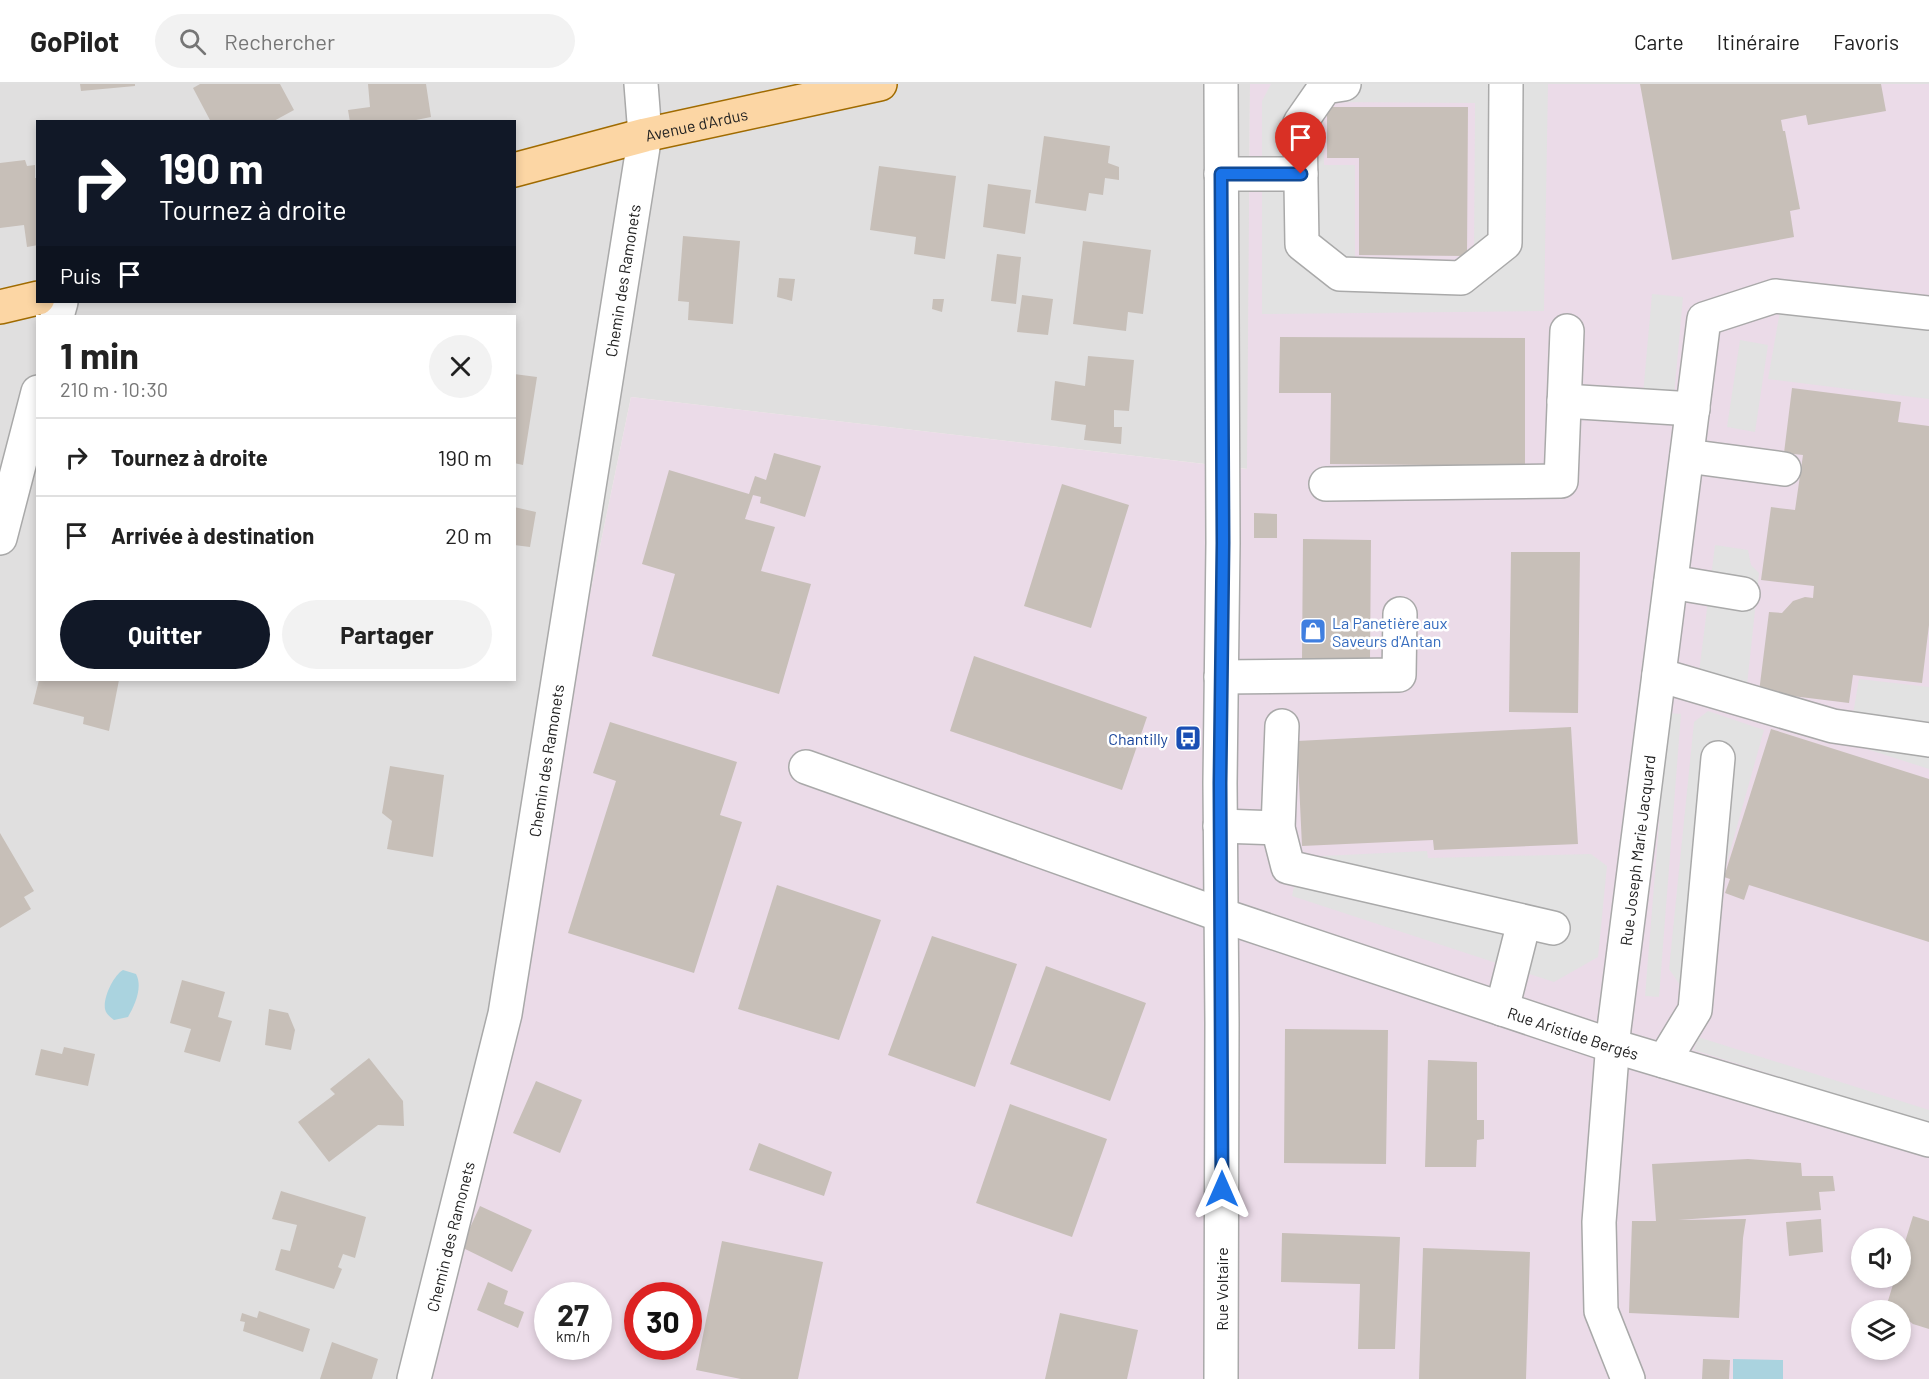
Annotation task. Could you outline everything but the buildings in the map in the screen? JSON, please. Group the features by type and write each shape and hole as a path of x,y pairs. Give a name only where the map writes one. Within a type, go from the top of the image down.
{"main road":[{"name":"Avenue d'Ardus","path":"516,169 645,135 880,84"},
{"path":"0,307 36,298"}],"street":[{"name":"Chemin des Ramonets","path":"414,1379 505,1014 645,135 641,84"},
{"name":"Rue Voltaire","path":"1221,84 1223,531 1220,826 1221,1379"},
{"path":"1344,84 1325,87 1300,123 1302,244 1340,274 1461,278 1505,243 1506,84"},
{"path":"1221,174 1301,174"},
{"name":"Rue Joseph Marie Jacquard","path":"1628,1379 1601,1311 1599,1222 1613,1046 1704,319 1775,296 1929,313"},
{"path":"1326,484 1561,481 1567,331"},
{"path":"0,537 36,400"},
{"path":"1564,401 1693,409"},
{"path":"1687,456 1784,469"},
{"path":"1671,582 1743,594"},
{"path":"1221,677 1399,675 1400,614"},
{"path":"1659,675 1833,726 1929,740"},
{"path":"1282,726 1278,828 1288,867 1538,925 1502,1009"},
{"path":"1664,1061 1695,1010 1718,758"},
{"name":"Rue Aristide Bergés","path":"806,767 1221,915 1613,1046 1929,1140"},
{"path":"1220,826 1278,828"}],"shaded area":[{"path":"0,84 1250,84 1248,469 631,397 426,1379 0,1379"},
{"path":"1250,84 1929,84 1929,1379 426,1379 631,397 1247,469"},
{"path":"1271,84 1548,84 1544,311 1262,314 1262,101","holes":["1323,102 1475,103 1474,260 1355,260 1355,165 1324,165"]},
{"path":"1652,294 1683,297 1674,396 1643,394"},
{"path":"1780,311 1929,329 1929,399 1768,379"},
{"path":"1740,340 1768,345 1755,432 1727,427"},
{"path":"1715,545 1748,550 1751,565 1759,573 1744,713 1696,696"},
{"path":"1859,679 1929,687 1929,769 1848,743"},
{"path":"1708,711 1764,730 1689,998 1669,969 1694,722"},
{"path":"1668,713 1681,714 1659,997 1645,996"},
{"path":"1427,851 1428,858 1591,854 1607,866 1598,957 1554,982 1292,896 1300,857"},
{"path":"1698,1037 1929,1110 1929,1124 1694,1050"}],"water":[{"path":"123,970 136,974 139,985 128,1017 114,1020 108,1015 105,1004 113,981"},
{"path":"1733,1359 1783,1360 1783,1379 1733,1379"}],"place":[{"name":"La Panetière aux Saveurs d'Antan","path":"1313,631"},
{"name":"Chantilly","path":"1188,738"}],"route":[{"path":"1222,1189 1221,174 1301,174"}]}
